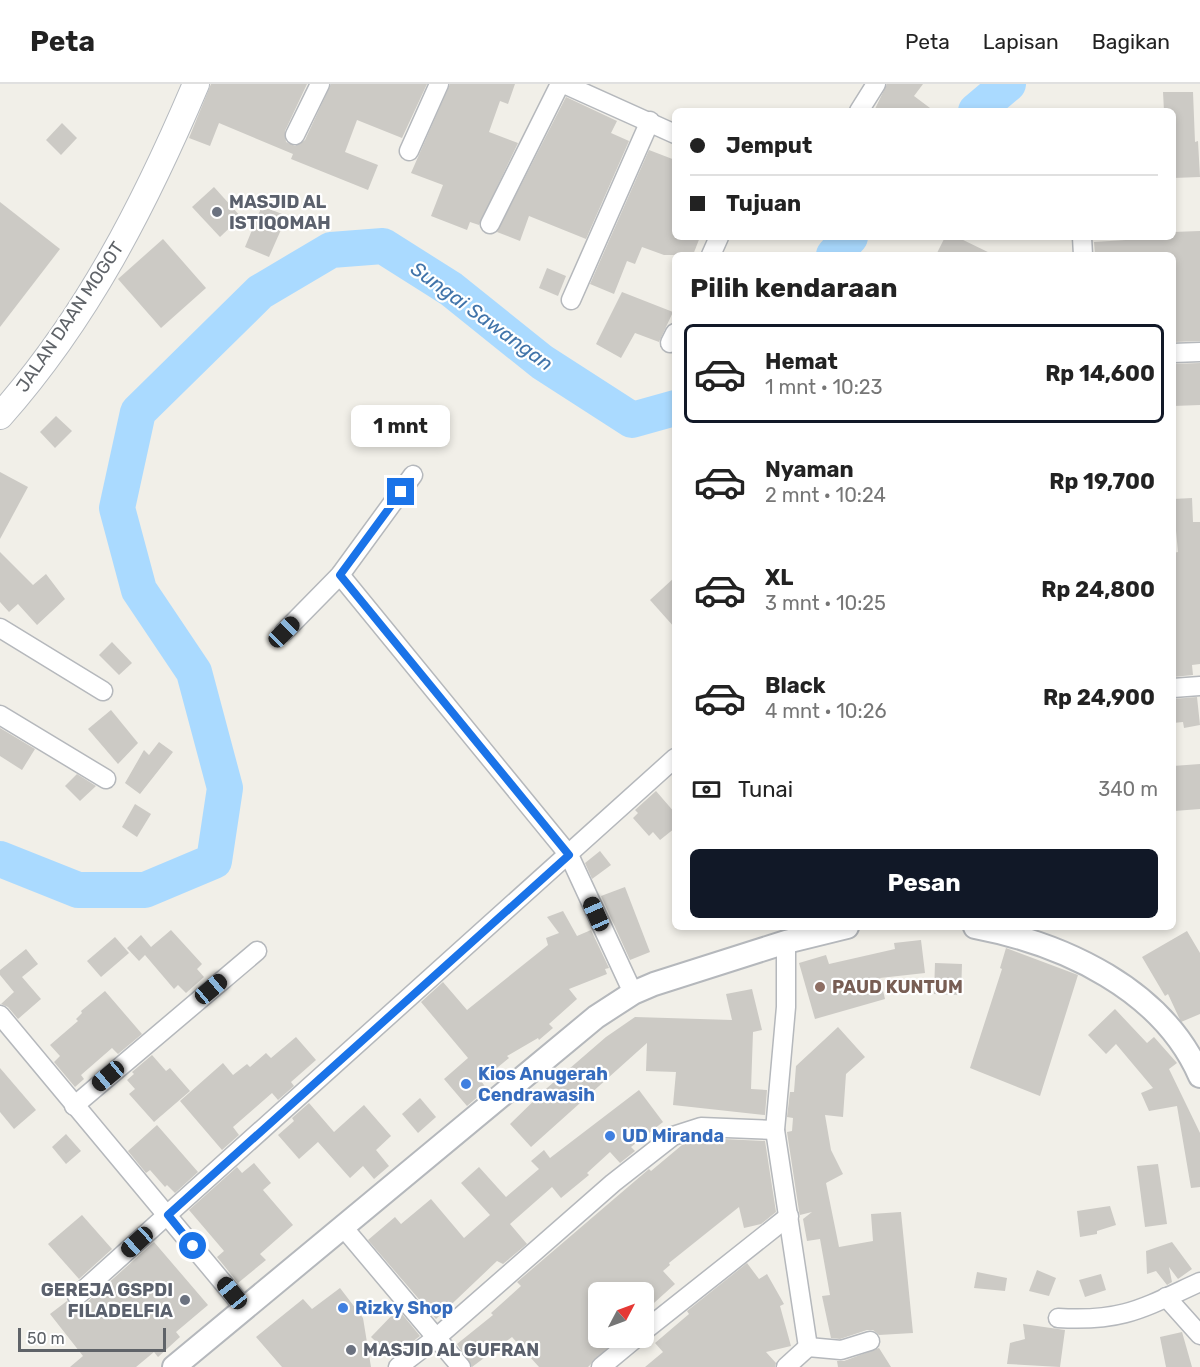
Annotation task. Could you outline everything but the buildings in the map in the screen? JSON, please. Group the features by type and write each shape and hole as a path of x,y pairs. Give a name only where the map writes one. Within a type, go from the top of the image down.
{"main road":[{"name":"JALAN DAAN MOGOT","path":"0,416 66,330 120,248 171,144 196,84"}],"street":[{"path":"295,135 320,84"},
{"path":"409,151 439,84"},
{"path":"489,224 562,84 602,91 672,132"},
{"path":"861,108 876,84"},
{"path":"571,300 650,121"},
{"path":"1176,352 1200,352"},
{"path":"284,632 340,575 413,475"},
{"path":"340,575 569,855 633,993"},
{"path":"0,628 103,691"},
{"path":"1176,688 1200,686"},
{"path":"0,715 106,779"},
{"path":"76,1296 672,761"},
{"path":"174,1367 578,1031 633,993 654,984 786,942 835,930"},
{"path":"986,930 1030,942 1071,957 1132,991 1185,1046 1200,1076"},
{"path":"786,942 786,1006 775,1130 808,1347"},
{"path":"74,1106 257,951"},
{"path":"0,1015 245,1309"},
{"path":"398,1367 436,1338 613,1183 673,1136 701,1127 775,1130"},
{"path":"654,1323 789,1216"},
{"path":"344,1227 461,1367"},
{"path":"1058,1318 1094,1320 1118,1317 1200,1282"},
{"path":"1166,1298 1200,1335"},
{"path":"786,1367 808,1347 841,1350 870,1341"},
{"path":"601,1367 624,1348"}],"waterway":[{"name":"Sungai Sawangan","path":"980,108 1008,84"},
{"name":"Sungai Sawangan","path":"837,252 847,240"},
{"name":"Sungai Sawangan","path":"0,859 78,890 145,890 214,861 225,788 194,672 139,590 117,508 138,412 260,292 331,250 383,246 451,289 542,362 632,420 672,409"}],"place":[{"name":"MASJID AL ISTIQOMAH","path":"217,212"},
{"name":"PAUD KUNTUM","path":"820,987"},
{"name":"Kios Anugerah Cendrawasih","path":"466,1084"},
{"name":"UD Miranda","path":"610,1136"},
{"name":"GEREJA GSPDI FILADELFIA","path":"185,1300"},
{"name":"Rizky Shop","path":"343,1308"},
{"name":"MASJID AL GUFRAN","path":"351,1350"}],"route":[{"path":"193,1246 168,1215 569,855 340,575 401,492"}]}
